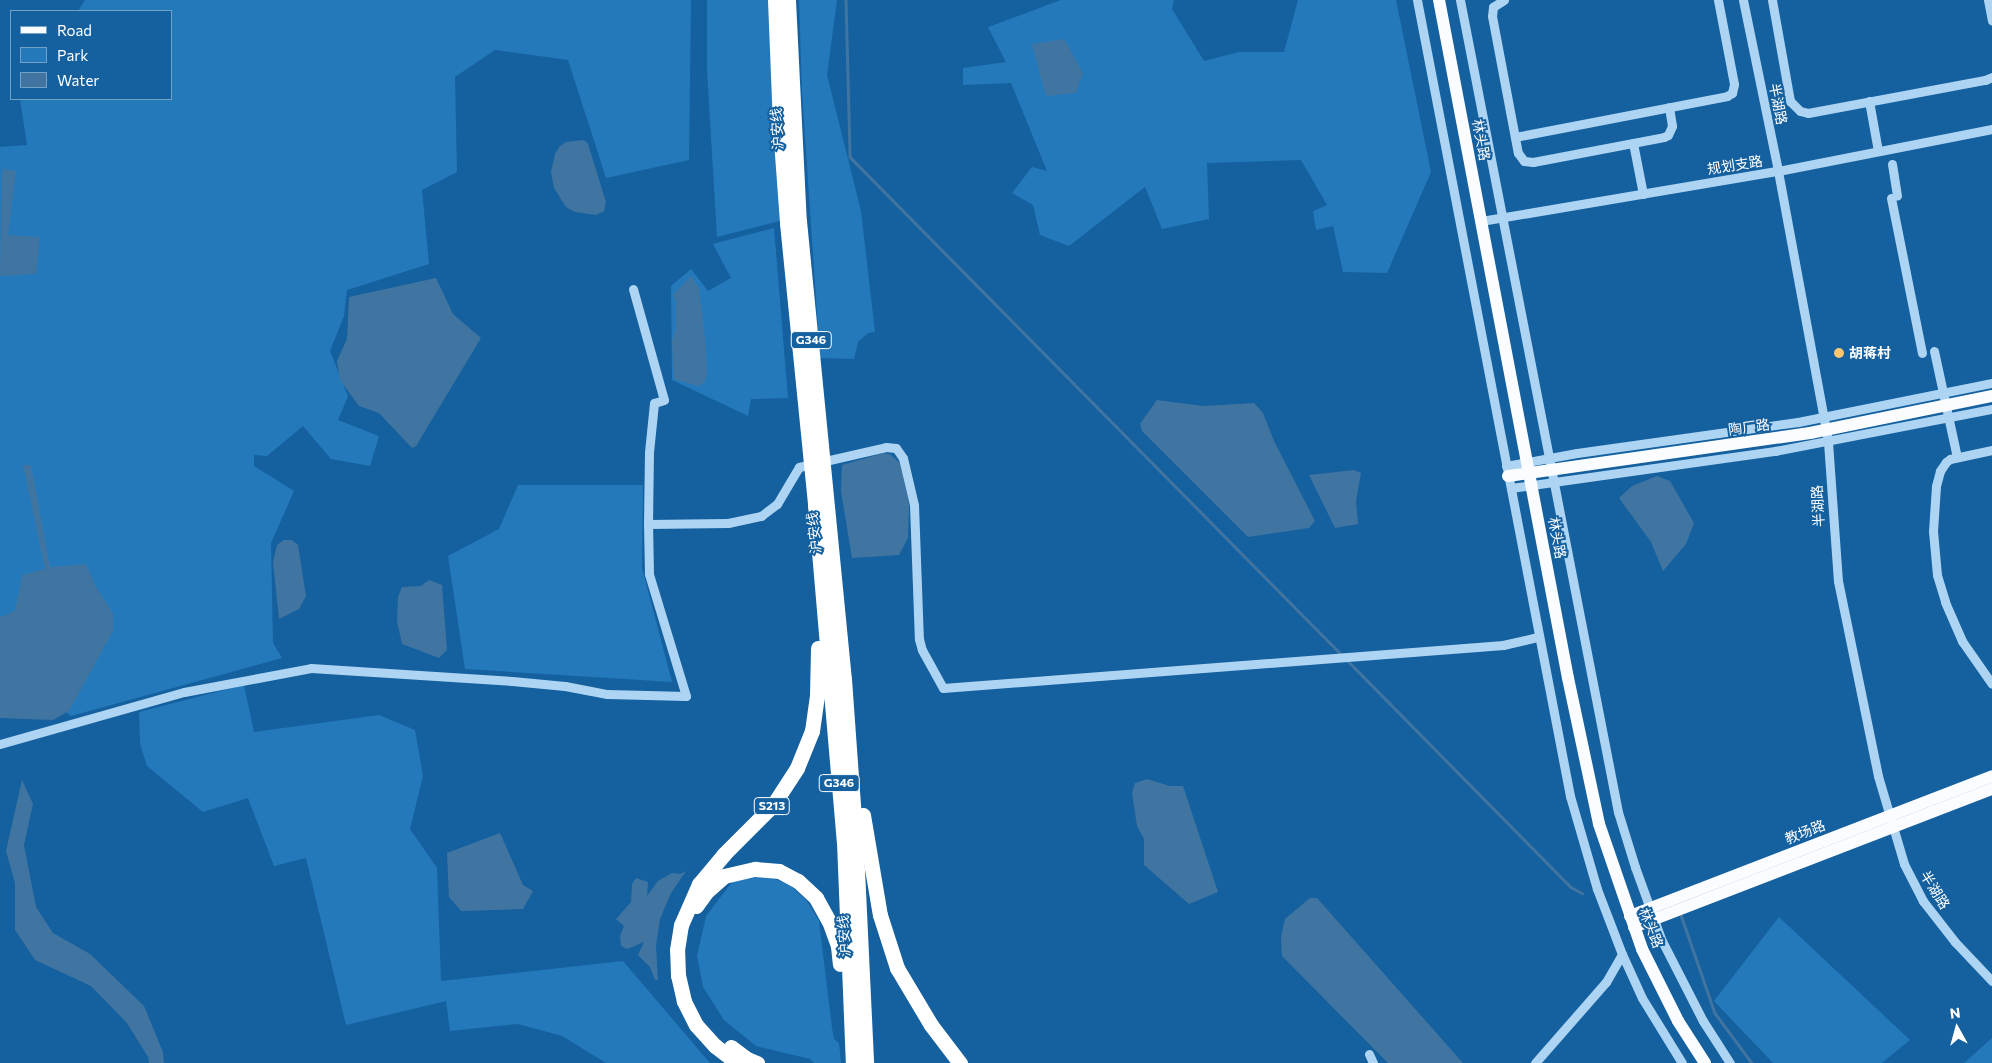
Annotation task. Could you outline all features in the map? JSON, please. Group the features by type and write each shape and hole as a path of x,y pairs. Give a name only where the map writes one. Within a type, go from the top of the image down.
{"highway":[{"name":"沪安线","path":"775,0 787,223 844,679 856,848 866,1063"},
{"name":"沪安线","path":"788,0 799,221 817,463 814,504 844,842 853,1063"},
{"name":"S213","path":"737,1063 715,1046 696,1025 684,1001 678,975 677,950 680,925 699,884 724,854 773,805 797,768 812,730 817,696 819,653 814,504"},
{"path":"844,679 869,860 880,915 897,968 931,1025 960,1063"},
{"path":"757,1063 747,1059 724,1042 706,1023 692,996 685,973 684,949 696,906 707,891 724,876 755,869 779,871 798,881 816,898 829,920 838,946 853,1063"}],"main road":[{"name":"林头路","path":"1439,0 1587,771 1600,824 1632,921 1678,1021 1705,1063"},
{"name":"陶厂路","path":"1508,477 1826,430 1992,396"},
{"name":"教场路","path":"1890,822 1992,776"},
{"name":"教场路","path":"1632,921 1890,822 1992,789"}],"street":[{"path":"1417,0 1570,796 1597,889 1622,954 1642,998 1682,1063"},
{"path":"1460,0 1618,812 1652,913 1679,976 1703,1021 1730,1063"},
{"path":"1504,0 1494,7 1492,16 1520,158 1528,162 1633,143 1668,134 1672,126 1669,107"},
{"path":"1515,137 1727,96 1734,89 1718,0"},
{"name":"半湖路","path":"1743,0 1778,171 1826,430 1838,581 1854,666 1890,822 1904,864 1923,901 1955,942 1992,981"},
{"path":"1772,0 1790,101 1793,107 1800,111 1808,113 1992,77"},
{"path":"1988,0 1992,21"},
{"path":"1869,101 1878,151"},
{"name":"规划支路","path":"1481,221 1778,171 1992,129"},
{"path":"1633,143 1643,194"},
{"path":"1892,164 1894,197 1922,353"},
{"path":"0,744 184,692 311,668 539,683 607,694 686,696 649,574 649,452 654,403 664,400 633,290"},
{"path":"1934,351 1957,457"},
{"path":"1826,430 1992,383"},
{"path":"1826,430 1992,409"},
{"path":"648,524 728,523 761,516 777,504 799,467 886,447 896,448 903,458 914,505 922,650 943,688 1503,645 1539,638"},
{"path":"1992,450 1957,457 1946,462 1940,471 1936,486 1933,531 1937,575 1945,602 1962,641 1992,684"},
{"path":"1535,1063 1606,982 1622,954"}],"green space":[{"path":"85,0 691,0 689,160 606,178 568,60 495,50 455,77 457,172 422,190 429,264 347,290 344,316 330,351 348,396 338,420 379,436 370,466 331,459 303,426 267,456 254,455 254,466 294,491 271,543 273,643 282,658 71,716 0,664 0,147 27,145 20,100 172,100 172,10 79,10"},
{"path":"707,0 771,0 780,221 717,237 707,70"},
{"path":"799,0 837,0 827,75 861,211 875,332 868,333 858,342 854,359 820,358 802,92"},
{"path":"1061,0 1174,0 1172,9 1204,61 1239,52 1284,52 1298,0 1396,0 1431,172 1387,273 1343,272 1333,226 1316,230 1313,211 1327,205 1301,160 1207,163 1209,219 1162,229 1145,187 1069,246 1040,235 1033,205 1012,193 1032,167 1047,171 1011,83 963,85 963,68 1006,62 988,27"},
{"path":"774,228 788,398 751,399 748,416 672,380 671,286 691,269 708,291 731,278 713,244"},
{"path":"518,485 643,485 642,568 672,682 465,669 448,556 499,529"},
{"path":"244,685 254,732 379,715 415,730 423,776 410,829 437,868 441,981 623,961 710,1063 606,1063 562,1036 518,1024 450,1031 446,1001 346,1025 306,858 274,866 248,798 203,812 147,766 140,744 139,712"},
{"path":"765,876 789,884 807,901 819,921 832,1028 834,1039 839,1043 841,1063 814,1063 810,1059 756,1046 724,1020 703,987 697,956 706,916 733,881"},
{"path":"1779,917 1910,1040 1882,1063 1773,1063 1714,1001"},
{"path":"1992,1038 1992,1063 1964,1063"}],"water":[{"path":"1064,39 1083,73 1076,93 1046,96 1032,44"},
{"path":"584,140 588,144 606,202 604,211 596,215 575,212 566,207 554,188 551,172 555,154 560,146 566,142"},
{"path":"2,169 16,171 8,235 40,237 36,274 0,276"},
{"path":"691,276 699,288 705,338 707,372 705,382 698,386 674,379 672,341 676,328 676,301 673,295"},
{"path":"436,278 453,314 481,338 416,446 412,448 379,413 359,406 340,380 337,361 347,339 349,297"},
{"path":"1157,400 1203,406 1254,403 1263,413 1274,441 1315,521 1309,528 1248,537 1142,431 1140,424"},
{"path":"884,453 891,455 900,463 909,504 908,538 899,555 852,558 841,491 842,465"},
{"path":"23,465 31,465 50,567 86,564 96,587 113,614 113,631 69,711 53,720 0,718 0,617 15,611 22,575 45,569"},
{"path":"1354,470 1361,473 1356,501 1358,524 1335,528 1309,475"},
{"path":"1657,476 1670,481 1694,523 1686,544 1663,571 1651,542 1619,498 1632,486"},
{"path":"284,540 292,540 298,545 306,596 299,609 279,619 273,562 277,545"},
{"path":"429,580 442,585 447,650 439,658 402,644 397,621 398,597 402,587 421,586"},
{"path":"1147,779 1170,786 1183,786 1218,892 1189,904 1144,865 1144,839 1137,826 1132,793 1135,783"},
{"path":"22,780 33,804 24,845 36,907 53,933 90,954 144,1006 163,1052 164,1063 149,1063 148,1057 127,1023 91,986 35,960 15,930 15,883 6,851"},
{"path":"500,833 523,885 533,891 523,909 461,911 449,897 447,853"},
{"path":"686,871 671,893 660,919 656,946 658,980 655,980 650,967 638,955 644,942 627,949 621,946 620,936 624,926 616,919 631,902 632,884 636,878 648,882 647,896 658,881 672,873 680,874"},
{"path":"1310,898 1317,898 1463,1063 1388,1063 1282,956 1281,937 1285,919"}],"waterway":[{"path":"846,0 850,157 1341,654"},
{"path":"1347,660 1571,887 1582,893"},
{"path":"1681,915 1715,1013 1752,1063"}],"place":[{"name":"胡蒋村","path":"1839,353"}]}
